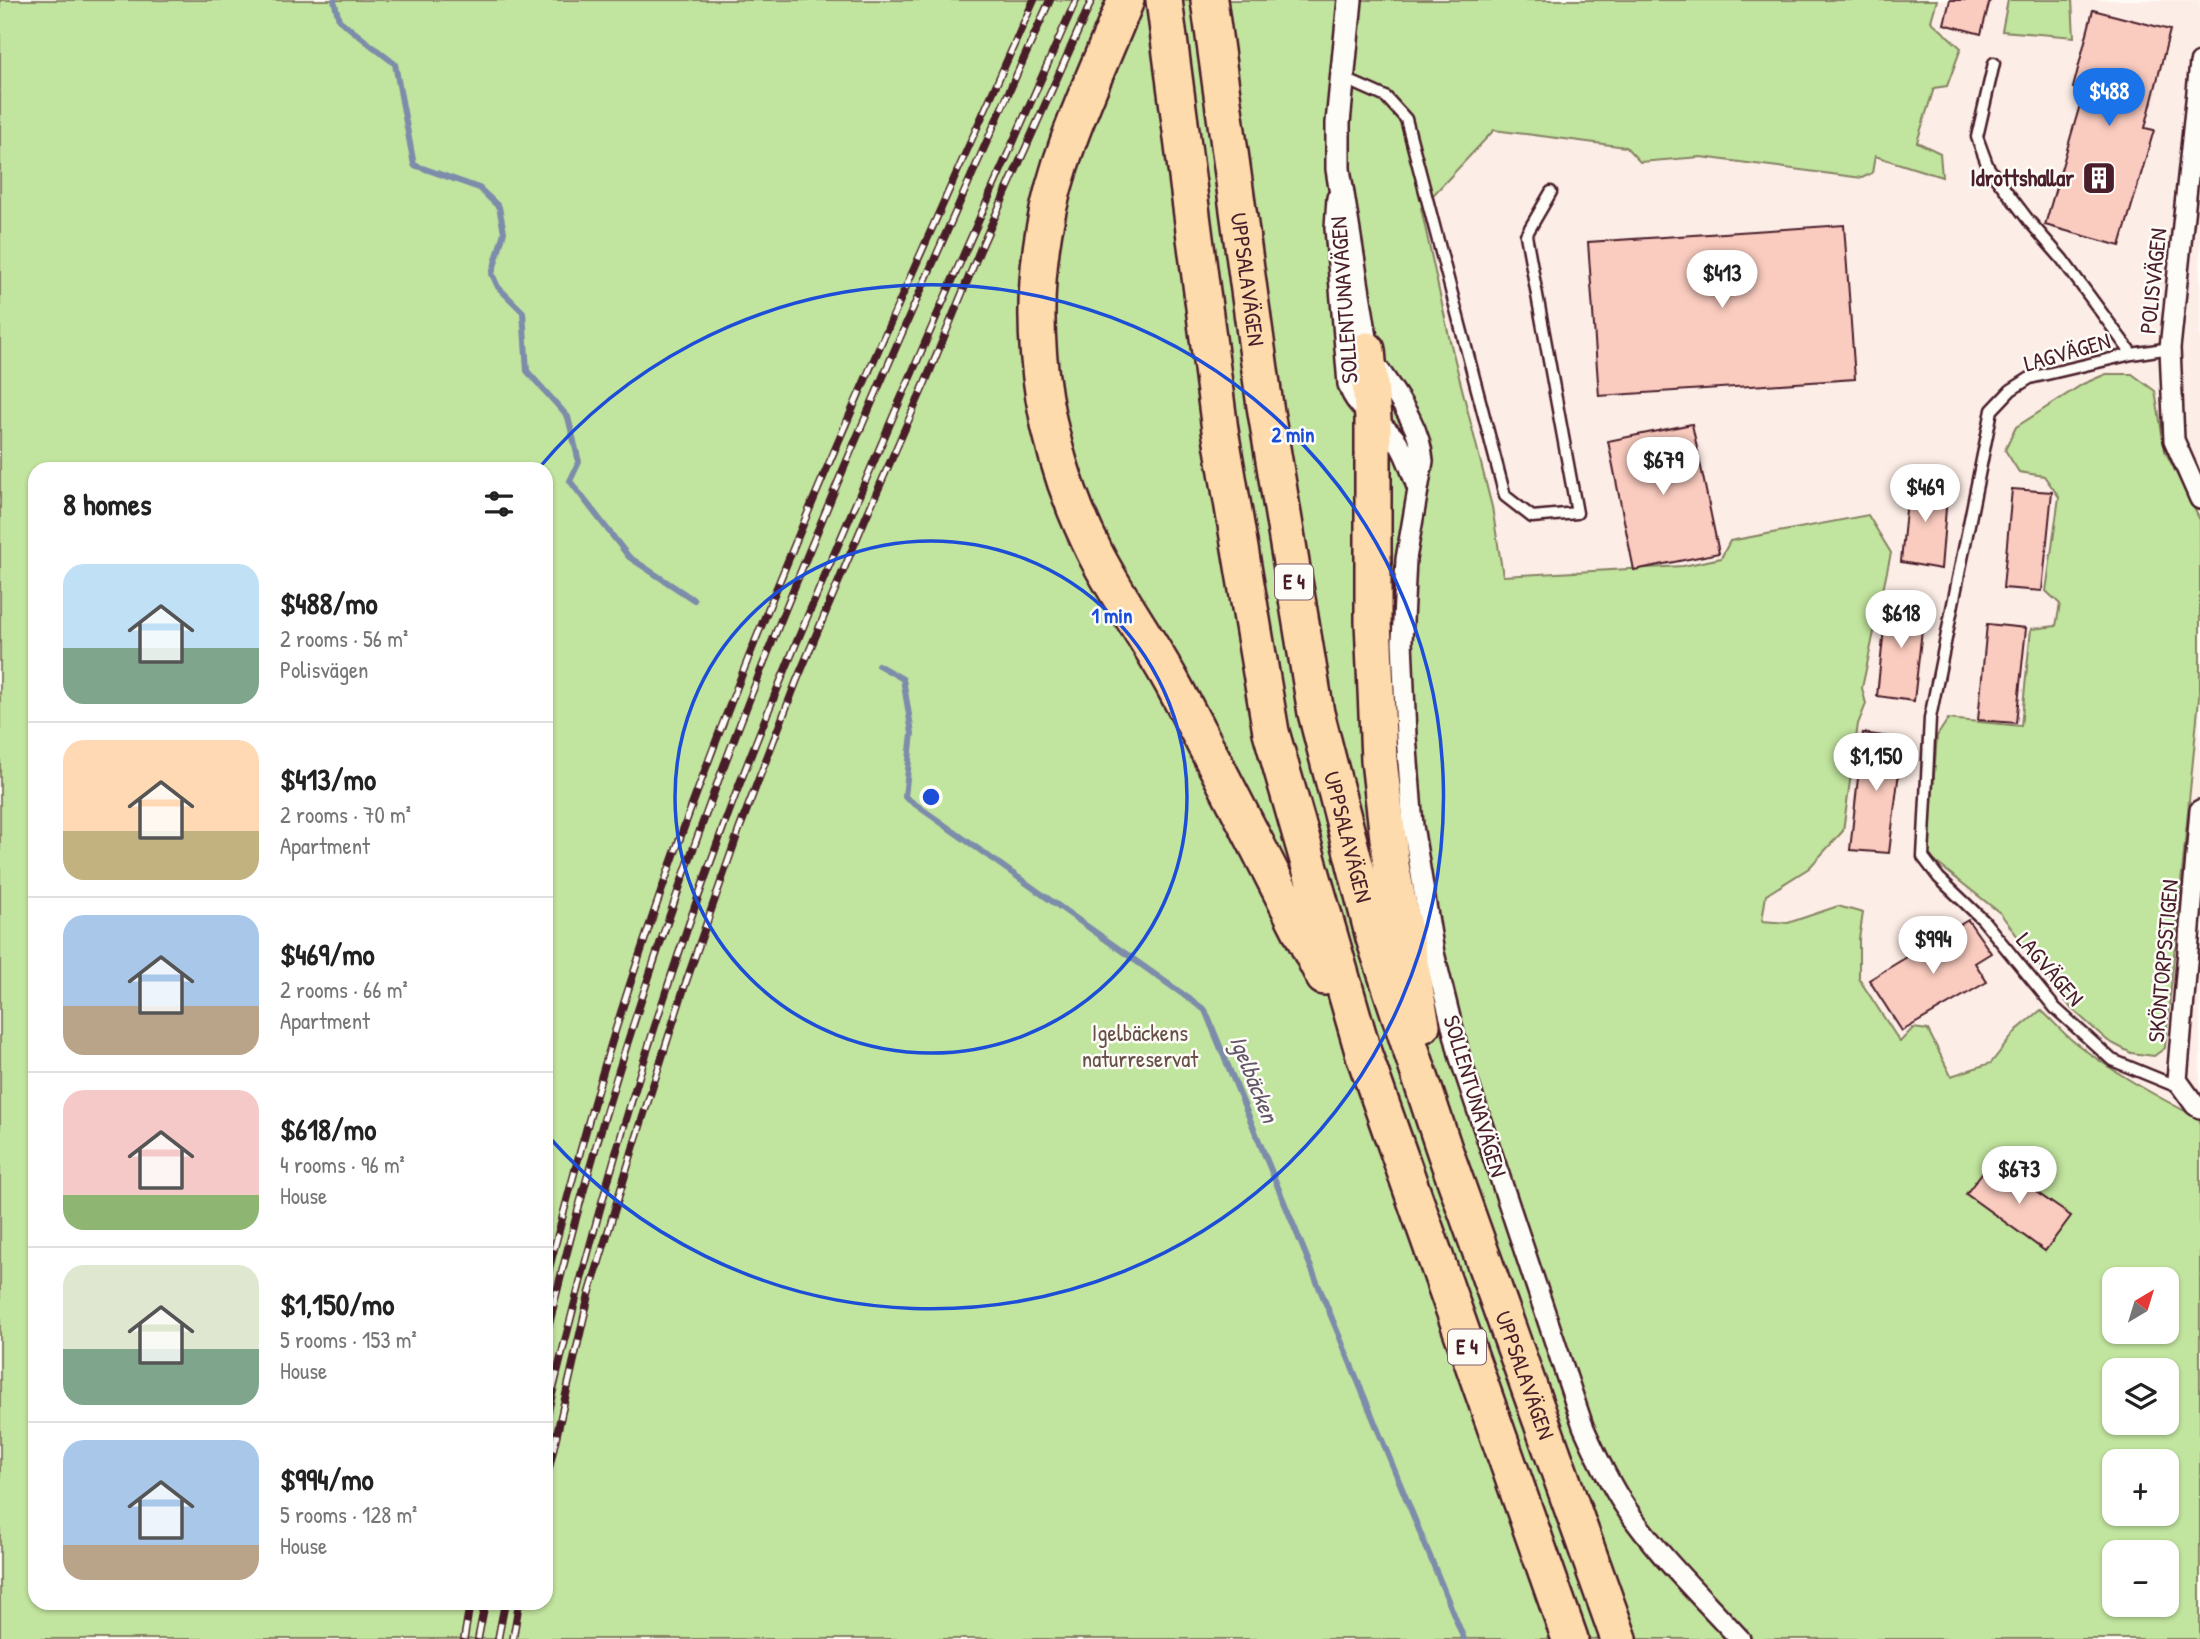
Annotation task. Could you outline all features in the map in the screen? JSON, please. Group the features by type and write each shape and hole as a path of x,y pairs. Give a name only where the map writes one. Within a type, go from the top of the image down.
{"highway":[{"path":"1126,0 1070,138 1055,182 1044,230 1038,284 1037,332 1040,382 1048,429 1080,521 1097,557 1166,670 1364,1055"},
{"name":"UPPSALAVÄGEN","path":"1164,0 1220,430 1271,732 1364,1055 1570,1639"},
{"name":"UPPSALAVÄGEN","path":"1209,0 1265,407 1316,713 1374,938 1444,1149 1619,1639"},
{"path":"1367,350 1373,419 1373,621 1379,760 1391,865 1444,1149"}],"street":[{"name":"SOLLENTUNAVÄGEN","path":"1350,0 1338,123 1335,228 1348,384 1352,396 1396,439 1405,452 1418,490"},
{"name":"POLISVÄGEN","path":"2200,62 2170,348 2174,440 2200,499"},
{"name":"SOLLENTUNAVÄGEN","path":"1338,169 1367,350 1416,427 1422,444 1423,461 1406,559 1402,641 1406,736 1413,826 1434,953 1460,1058 1583,1426 1600,1464 1622,1501 1674,1568 1740,1639"},
{"name":"SKÖNTORPSSTIGEN","path":"2200,810 2177,1080 2200,1108"}],"lane":[{"name":"LAGVÄGEN","path":"1994,63 1977,137 1988,167 2029,221 2063,259 2132,354"},
{"path":"1342,78 1386,97 1406,119 1504,496 1532,517 1577,513 1526,235 1551,192"},
{"name":"LAGVÄGEN","path":"2170,348 2030,378 2011,390 1992,410 1930,718 1923,857 1939,878 1983,920 2055,1008 2112,1060 2185,1090"}],"shaded area":[{"path":"1380,0 2200,0 2200,1599 2179,1606 2179,1540 2102,1540 2102,1617 2143,1617 2073,1639 1586,1353"}],"green space":[{"name":"Igelbäckens naturreservat","path":"0,0 1937,0 1931,21 1961,48 1947,86 1934,88 1917,142 1940,153 1942,177 1875,156 1872,173 1862,178 1701,157 1640,162 1626,147 1494,130 1421,208 1450,341 1492,507 1503,576 1683,566 1721,558 1730,541 1868,515 1891,553 1862,688 1866,704 1858,724 1843,831 1809,868 1766,895 1762,921 1788,923 1838,906 1863,913 1859,939 1859,979 1900,1042 1913,1028 1928,1030 1951,1076 1991,1063 2017,1030 2041,1010 2073,1041 2103,1063 2200,1119 2200,1639 0,1639"},
{"path":"2008,0 2072,0 2074,37 2002,31"},
{"path":"2106,374 2132,374 2155,391 2165,451 2200,520 2200,688 2165,1048 2154,1056 2131,1053 2108,1041 2071,1008 2000,913 1928,856 1937,736 1948,719 2021,726 2031,629 2056,626 2060,604 2046,591 2059,497 2044,476 2019,472 2005,450 2016,427 2083,384"}],"building":[{"path":"1950,0 1990,0 1981,34 1944,24"},
{"path":"2093,10 2170,30 2145,128 2154,130 2120,246 2045,225 2084,91 2073,88"},
{"path":"1844,225 1855,379 1599,396 1588,242"},
{"path":"1692,424 1719,553 1634,570 1608,441"},
{"path":"1909,479 1948,484 1941,569 1901,562"},
{"path":"2012,489 2052,492 2042,591 2003,588"},
{"path":"1887,599 1925,603 1914,701 1877,696"},
{"path":"1987,624 2026,628 2016,723 1978,720"},
{"path":"1863,733 1903,739 1889,853 1850,850"},
{"path":"1968,920 1991,953 1975,963 1987,982 1902,1031 1869,980"},
{"path":"1991,1161 2071,1216 2045,1251 1966,1194"}],"waterway":[{"name":"Igelbäcken","path":"334,0 339,20 395,64 414,165 479,188 499,207 504,232 492,274 498,287 523,312 527,371 568,417 579,462 570,481 629,557 694,600"},
{"name":"Igelbäcken","path":"878,665 903,679 912,733 905,797 1205,1010 1464,1639"}],"railway":[{"path":"553,1254 623,1007 723,722 822,479 1034,0"},
{"path":"553,1310 591,1164 643,993 702,824 834,491 1050,0"},
{"path":"553,1390 583,1269 648,1047 740,782 833,557 1076,0"},
{"path":"553,1451 589,1295 685,985 739,830 797,680 866,517 980,250 1092,0"},
{"path":"464,1639 469,1610"},
{"path":"478,1639 484,1610"},
{"path":"498,1639 504,1610"},
{"path":"513,1639 518,1610"}],"place":[{"name":"Idrottshallar","path":"2099,178"}]}
